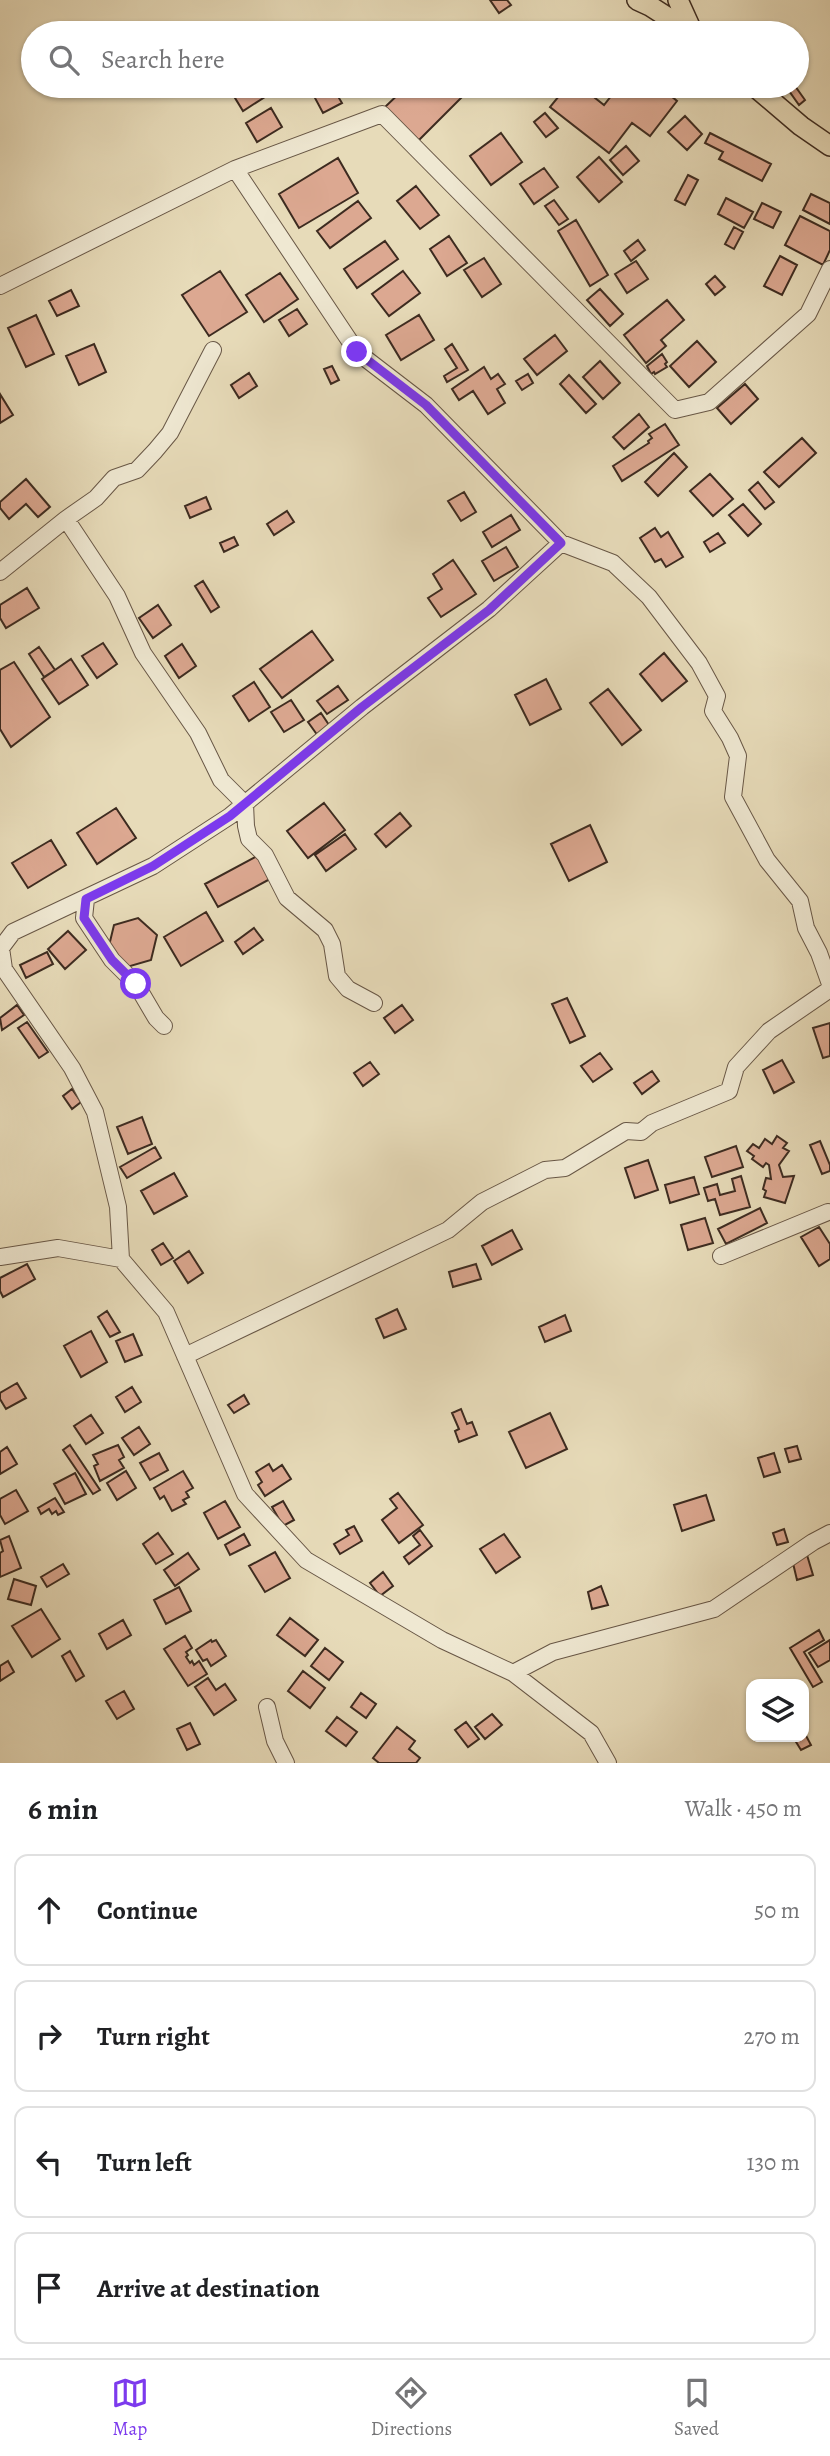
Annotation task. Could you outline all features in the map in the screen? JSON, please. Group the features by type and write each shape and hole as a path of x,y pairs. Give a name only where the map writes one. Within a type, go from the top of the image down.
{"main road":[{"path":"637,0 673,21"},
{"path":"678,0 687,21"},
{"path":"768,98 830,146"}],"street":[{"path":"0,286 235,169 382,114 675,410 709,402 808,314 830,269"},
{"path":"235,169 357,352 426,405 561,543 613,563 649,597 699,663 717,696 713,711 737,756 733,797 767,860 800,901 806,928 819,953 830,984"},
{"path":"0,572 96,498 114,478 137,470 170,433 213,350"},
{"path":"66,519 117,596 143,653 198,733 221,780 245,804 249,839 265,855 288,898 325,930 332,944 337,976 348,989 374,1003"},
{"path":"561,543 489,610 362,707 245,804 153,866 13,932 2,945 4,969 72,1068 95,1112 118,1207 121,1259 166,1312 245,1493 306,1560 442,1640 513,1673 591,1733 608,1763"},
{"path":"86,899 84,918 112,960 136,984 156,1018 164,1026"},
{"path":"185,1356 448,1230 482,1202 545,1170 565,1168 626,1130 642,1132 652,1123 729,1091 736,1067 769,1031 830,989"},
{"path":"721,1256 829,1211"},
{"path":"0,1257 58,1248 121,1259"},
{"path":"513,1673 553,1652 713,1609 830,1533"},
{"path":"267,1707 275,1741 286,1763"}],"building":[{"path":"490,0 507,0 511,5 499,13"},
{"path":"235,98 263,98 243,111"},
{"path":"315,98 339,98 342,103 323,113"},
{"path":"394,98 461,98 418,141 385,107"},
{"path":"557,98 595,98 604,105 610,98 673,98 677,101 650,136 632,123 609,153 550,107"},
{"path":"794,98 805,100 799,105"},
{"path":"271,108 282,127 257,142 246,123"},
{"path":"545,113 558,128 546,137 534,122"},
{"path":"685,116 702,134 687,150 668,132"},
{"path":"501,133 522,162 491,185 470,156"},
{"path":"710,133 771,164 762,181 719,159 723,152 705,143"},
{"path":"626,146 639,161 623,175 610,160"},
{"path":"599,157 622,182 599,202 577,177"},
{"path":"338,158 358,193 299,228 279,194"},
{"path":"544,168 558,187 534,204 520,184"},
{"path":"688,175 698,180 685,205 675,200"},
{"path":"416,186 439,215 420,229 397,201"},
{"path":"811,194 830,203 830,224 803,210"},
{"path":"726,198 753,212 744,228 718,214"},
{"path":"554,200 568,219 559,225 545,206"},
{"path":"358,201 371,218 330,248 317,231"},
{"path":"762,203 781,212 773,228 754,219"},
{"path":"800,216 830,231 830,250 823,265 785,245"},
{"path":"576,220 608,275 590,286 558,231"},
{"path":"734,227 743,232 734,249 725,244"},
{"path":"449,236 467,263 447,276 430,249"},
{"path":"638,240 645,250 631,261 624,251"},
{"path":"385,241 398,259 357,288 344,269"},
{"path":"780,256 797,265 782,295 764,286"},
{"path":"484,258 501,284 482,297 464,270"},
{"path":"636,261 648,279 627,293 615,274"},
{"path":"220,271 247,312 209,336 182,295"},
{"path":"403,271 420,293 389,316 372,294"},
{"path":"280,273 298,299 264,322 246,295"},
{"path":"715,276 725,287 715,295 706,284"},
{"path":"600,289 623,314 610,326 587,300"},
{"path":"71,290 79,306 57,316 49,301"},
{"path":"667,300 684,320 661,340 666,346 646,363 624,335"},
{"path":"297,309 307,324 289,336 279,320"},
{"path":"36,315 54,354 26,367 8,328"},
{"path":"419,315 434,340 401,360 386,335"},
{"path":"555,335 567,351 537,375 524,359"},
{"path":"697,341 716,362 689,387 670,366"},
{"path":"94,344 106,372 79,385 66,356"},
{"path":"452,344 468,370 447,382 444,376 457,368 445,349"},
{"path":"662,354 667,367 651,374 647,366"},
{"path":"600,361 620,383 603,399 583,377"},
{"path":"332,366 339,380 331,384 324,369"},
{"path":"484,367 491,379 498,374 505,384 497,389 505,403 488,414 473,391 459,400 452,389"},
{"path":"249,373 257,386 239,398 231,385"},
{"path":"528,374 533,383 522,390 516,381"},
{"path":"569,375 596,404 586,413 560,384"},
{"path":"745,384 758,399 731,424 717,408"},
{"path":"0,394 13,415 0,423"},
{"path":"639,414 649,427 624,449 613,437"},
{"path":"665,424 679,445 622,481 613,466 649,443 652,438 649,434"},
{"path":"802,438 816,453 779,487 764,472"},
{"path":"674,453 687,467 658,496 645,482"},
{"path":"710,474 733,499 713,516 690,491"},
{"path":"26,479 50,507 38,517 26,504 9,519 0,508 0,502"},
{"path":"758,482 774,502 765,509 749,490"},
{"path":"464,492 476,512 461,521 448,501"},
{"path":"206,497 211,509 190,518 185,506"},
{"path":"743,504 761,524 748,536 729,515"},
{"path":"287,511 294,522 274,535 267,524"},
{"path":"511,515 520,530 492,547 483,532"},
{"path":"655,528 661,537 668,532 683,557 666,567 661,559 655,562 640,538"},
{"path":"718,533 725,543 710,552 704,542"},
{"path":"234,537 238,545 224,552 220,543"},
{"path":"506,547 518,567 494,581 482,561"},
{"path":"453,560 476,594 441,617 428,598 442,589 433,574"},
{"path":"203,581 219,607 211,612 195,586"},
{"path":"27,588 39,608 6,628 0,618 0,605"},
{"path":"158,605 171,625 153,638 139,618"},
{"path":"312,631 333,660 282,698 260,669"},
{"path":"103,643 117,664 97,678 82,656"},
{"path":"182,644 196,666 179,678 165,656"},
{"path":"39,647 55,670 44,677 29,654"},
{"path":"664,653 687,681 662,701 640,674"},
{"path":"71,659 88,685 59,704 42,679"},
{"path":"14,662 50,717 11,747 0,729 0,670"},
{"path":"546,679 561,709 530,725 515,695"},
{"path":"254,682 270,707 249,721 233,696"},
{"path":"338,686 348,700 327,714 317,701"},
{"path":"608,689 641,730 622,745 590,703"},
{"path":"291,700 304,720 284,732 271,712"},
{"path":"321,713 331,728 318,736 308,722"},
{"path":"324,803 345,830 308,858 287,831"},
{"path":"116,808 136,838 97,864 77,833"},
{"path":"400,813 411,826 386,847 375,834"},
{"path":"590,825 607,862 569,881 551,844"},
{"path":"345,834 356,849 326,871 315,855"},
{"path":"51,840 66,865 28,888 12,863"},
{"path":"257,856 270,879 218,907 205,884"},
{"path":"206,912 223,941 181,966 164,937"},
{"path":"138,918 157,935 151,960 127,967 108,950 114,925"},
{"path":"254,928 263,940 243,954 235,942"},
{"path":"68,931 86,950 65,969 48,949"},
{"path":"47,952 53,964 26,978 20,965"},
{"path":"567,998 585,1036 570,1043 552,1004"},
{"path":"17,1005 24,1015 2,1030 0,1018"},
{"path":"402,1005 413,1020 395,1033 384,1018"},
{"path":"27,1022 48,1052 39,1058 18,1028"},
{"path":"830,1023 830,1056 823,1058 813,1028"},
{"path":"600,1053 612,1069 593,1082 581,1066"},
{"path":"782,1060 794,1082 774,1093 763,1070"},
{"path":"370,1062 379,1074 363,1086 354,1073"},
{"path":"652,1071 659,1081 642,1094 634,1083"},
{"path":"72,1089 81,1102 72,1109 63,1096"},
{"path":"142,1117 152,1144 128,1154 117,1127"},
{"path":"777,1136 787,1143 783,1148 789,1151 779,1165 783,1177 794,1176 785,1203 764,1197 766,1178 771,1179 769,1165 766,1163 763,1167 752,1159 754,1156 747,1151 753,1144 759,1148 765,1139 772,1144"},
{"path":"820,1141 830,1165 830,1171 822,1174 810,1145"},
{"path":"736,1146 743,1167 712,1177 705,1157"},
{"path":"155,1147 161,1158 127,1178 120,1167"},
{"path":"648,1160 658,1190 635,1198 625,1168"},
{"path":"174,1173 187,1196 154,1214 141,1191"},
{"path":"741,1176 750,1207 720,1215 715,1199 708,1201 704,1188 717,1184 720,1195 735,1191 732,1179"},
{"path":"694,1177 699,1194 670,1203 665,1185"},
{"path":"760,1208 767,1223 726,1244 718,1229"},
{"path":"705,1218 713,1243 688,1250 681,1225"},
{"path":"819,1227 830,1244 830,1259 819,1266 801,1237"},
{"path":"512,1230 522,1249 492,1265 482,1246"},
{"path":"163,1243 173,1258 161,1265 152,1250"},
{"path":"189,1251 203,1273 188,1283 174,1261"},
{"path":"27,1264 35,1279 3,1297 0,1278"},
{"path":"476,1264 481,1279 453,1287 449,1272"},
{"path":"397,1309 406,1329 384,1338 376,1319"},
{"path":"107,1311 120,1332 110,1337 98,1317"},
{"path":"565,1315 571,1331 545,1342 539,1327"},
{"path":"91,1331 107,1362 81,1377 64,1346"},
{"path":"133,1334 142,1355 125,1362 116,1341"},
{"path":"17,1383 26,1398 6,1409 0,1399 0,1393"},
{"path":"132,1387 141,1402 125,1412 116,1397"},
{"path":"244,1395 249,1404 234,1413 228,1405"},
{"path":"461,1409 467,1424 472,1422 477,1435 459,1442 455,1431 459,1429 452,1413"},
{"path":"550,1413 567,1449 526,1468 509,1432"},
{"path":"91,1415 103,1433 86,1444 74,1426"},
{"path":"139,1427 150,1444 134,1455 122,1438"},
{"path":"70,1445 100,1490 93,1494 63,1450"},
{"path":"118,1445 124,1457 119,1460 124,1468 100,1481 94,1466 98,1464 93,1455"},
{"path":"797,1446 801,1459 789,1462 785,1449"},
{"path":"7,1447 17,1464 0,1474 0,1452"},
{"path":"159,1453 168,1470 150,1480 140,1463"},
{"path":"774,1453 780,1472 764,1477 758,1458"},
{"path":"269,1464 273,1471 282,1465 291,1479 265,1496 258,1485 262,1482 256,1472"},
{"path":"126,1471 136,1488 117,1500 107,1483"},
{"path":"183,1471 193,1488 186,1492 189,1497 183,1500 186,1504 172,1511 164,1496 160,1499 154,1488"},
{"path":"75,1473 86,1494 65,1504 54,1484"},
{"path":"16,1490 28,1511 5,1524 0,1515 0,1499"},
{"path":"398,1493 423,1525 399,1543 382,1520 397,1508 390,1499"},
{"path":"706,1495 714,1520 682,1531 674,1505"},
{"path":"55,1498 64,1512 58,1515 56,1511 52,1514 49,1509 41,1514 38,1508"},
{"path":"225,1501 240,1527 218,1539 204,1513"},
{"path":"283,1501 294,1520 283,1526 272,1507"},
{"path":"354,1526 362,1541 340,1554 334,1544 349,1535 346,1530"},
{"path":"784,1529 788,1542 777,1545 773,1533"},
{"path":"420,1530 432,1546 409,1564 404,1557 420,1545 413,1536"},
{"path":"158,1533 173,1554 156,1564 143,1544"},
{"path":"244,1534 250,1545 230,1555 225,1545"},
{"path":"504,1534 520,1557 496,1573 480,1549"},
{"path":"9,1536 21,1568 0,1577 0,1553 3,1551 0,1540"},
{"path":"275,1552 290,1578 265,1592 249,1566"},
{"path":"188,1553 199,1569 175,1586 164,1570"},
{"path":"807,1555 813,1575 797,1580 792,1559"},
{"path":"63,1564 69,1574 47,1587 41,1577"},
{"path":"383,1572 393,1586 380,1596 370,1583"},
{"path":"14,1579 36,1586 31,1605 8,1599"},
{"path":"601,1586 608,1605 592,1609 588,1592"},
{"path":"179,1587 191,1611 166,1624 154,1600"},
{"path":"41,1609 60,1639 32,1657 12,1626"},
{"path":"290,1618 318,1640 305,1656 277,1635"},
{"path":"123,1620 131,1635 107,1649 99,1634"},
{"path":"819,1630 824,1640 804,1652 822,1682 813,1687 790,1648"},
{"path":"185,1636 192,1648 186,1652 186,1657 194,1665 199,1661 207,1674 188,1686 164,1649"},
{"path":"211,1640 216,1640 226,1656 211,1666 207,1659 203,1661 196,1650"},
{"path":"830,1640 830,1660 818,1667 809,1653"},
{"path":"325,1648 343,1662 329,1680 311,1666"},
{"path":"70,1651 84,1676 76,1681 62,1656"},
{"path":"8,1661 14,1672 0,1681 0,1666"},
{"path":"303,1671 325,1688 310,1708 288,1691"},
{"path":"208,1678 216,1690 225,1684 236,1700 214,1715 195,1687"},
{"path":"124,1691 134,1709 117,1719 106,1701"},
{"path":"361,1693 376,1704 366,1718 351,1707"},
{"path":"492,1714 502,1725 485,1739 475,1727"},
{"path":"337,1717 357,1732 346,1746 326,1731"},
{"path":"466,1722 479,1739 468,1747 455,1730"},
{"path":"190,1723 200,1744 187,1750 177,1729"},
{"path":"397,1727 415,1741 409,1749 420,1758 416,1763 379,1763 373,1758"},
{"path":"809,1741 811,1745 801,1750 796,1742"}],"route":[{"path":"136,984 112,960 84,918 86,899 153,866 230,816 362,707 489,610 561,543 426,405 357,352"}]}
